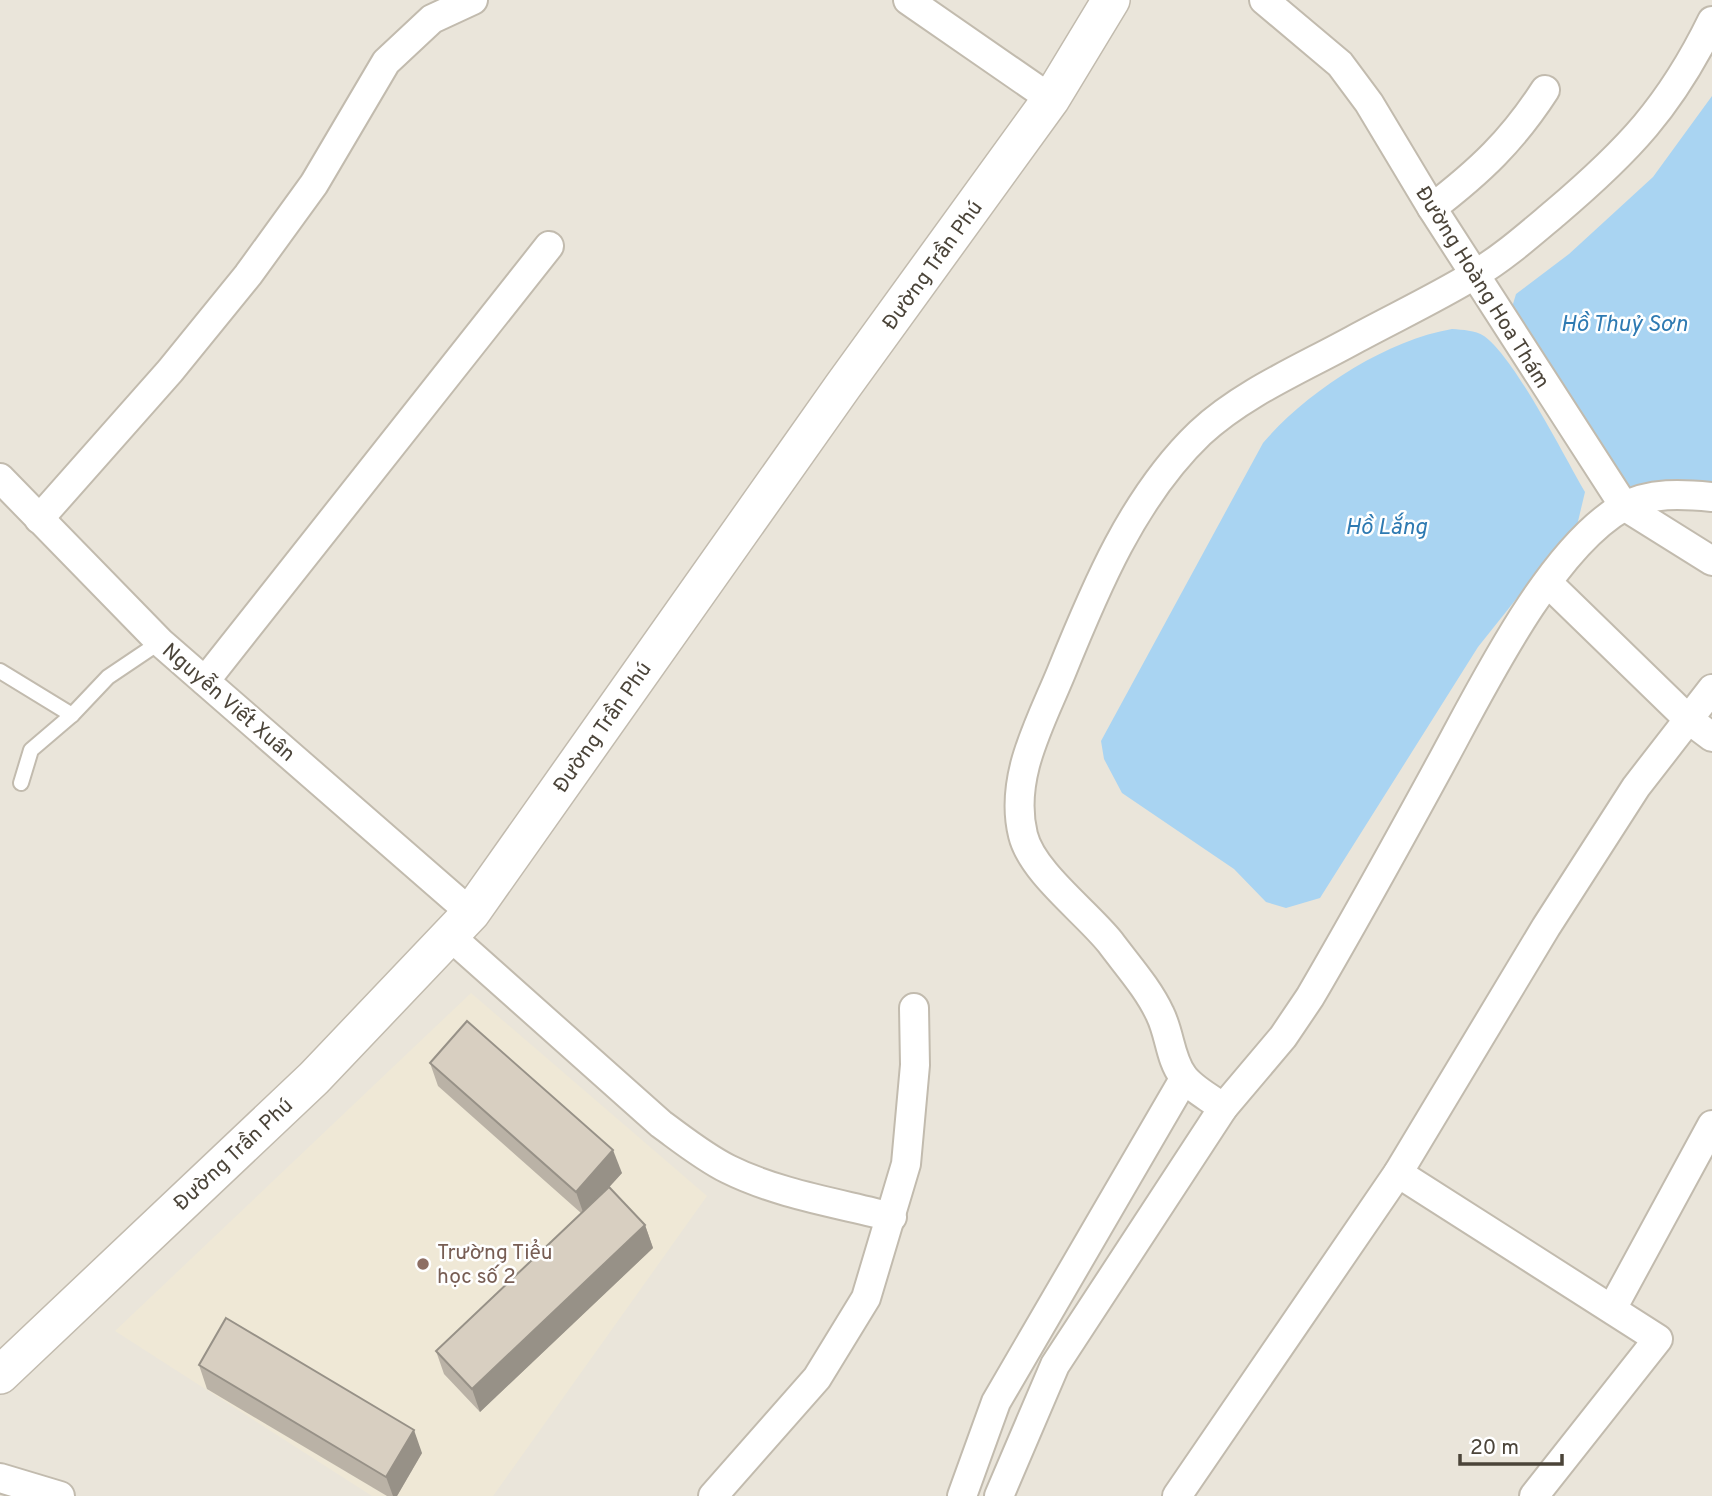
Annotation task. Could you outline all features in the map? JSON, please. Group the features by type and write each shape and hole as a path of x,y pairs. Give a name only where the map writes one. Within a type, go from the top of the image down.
{"street":[{"path":"39,519 170,371 248,275 314,184 386,62 432,19 473,0"},
{"path":"908,0 1051,99"},
{"name":"Đường Trần Phú","path":"0,1375 313,1078 461,925 843,386 1051,99 1111,0"},
{"name":"Đường Hoàng Hoa Thám","path":"1264,0 1340,64 1369,103 1432,208 1624,506 1712,561"},
{"path":"1223,1108 1184,1079 1162,1018 1151,998 1107,939 1031,856 1023,836 1019,806 1021,776 1031,745 1112,557 1179,455 1223,414 1254,394 1476,274 1595,179 1644,131 1682,77 1712,21"},
{"path":"1432,208 1485,166 1524,122 1545,90"},
{"path":"205,681 550,246"},
{"name":"Nguyễn Viết Xuân","path":"0,478 160,642 205,681 461,925 661,1124 728,1169 764,1184 892,1217"},
{"path":"999,1496 1032,1413 1055,1365 1223,1108 1283,1037 1310,997 1506,645 1548,583 1595,527 1624,506 1646,498 1671,495 1712,497"},
{"path":"1548,583 1688,719 1712,737"},
{"path":"1183,1493 1398,1173 1636,787 1712,689"},
{"path":"713,1496 785,1417 845,1337 866,1298 906,1164 912,1115 914,1008"},
{"path":"962,1496 996,1402 1184,1079"},
{"path":"1613,1307 1712,1125"},
{"path":"1398,1173 1613,1307 1658,1339 1534,1496"},
{"path":"0,1478 60,1496"}],"lane":[{"path":"21,783 31,750 72,715 108,677 160,642"},
{"path":"0,671 72,715"}],"shaded area":[{"path":"0,0 1712,0 1712,1496 0,1496"},
{"name":"Trường Tiểu học số 2","path":"471,993 707,1196 493,1496 372,1496 115,1331"}],"water":[{"name":"Hồ Thuỷ Sơn","path":"1712,96 1712,482 1670,483 1641,493 1626,487 1510,314 1516,294 1569,254 1653,177"},
{"name":"Hồ Lắng","path":"1452,329 1473,331 1484,336 1510,365 1538,409 1585,492 1575,534 1544,564 1478,647 1320,898 1286,908 1266,902 1234,869 1122,793 1104,759 1101,741 1263,443 1301,405 1349,371 1401,344"}],"building":[{"path":"467,1021 613,1150 576,1192 430,1063"},
{"path":"609,1187 645,1225 472,1389 436,1351"},
{"path":"226,1318 414,1430 386,1477 199,1365"}],"place":[{"name":"Trường Tiểu học số 2","path":"423,1264"}]}
